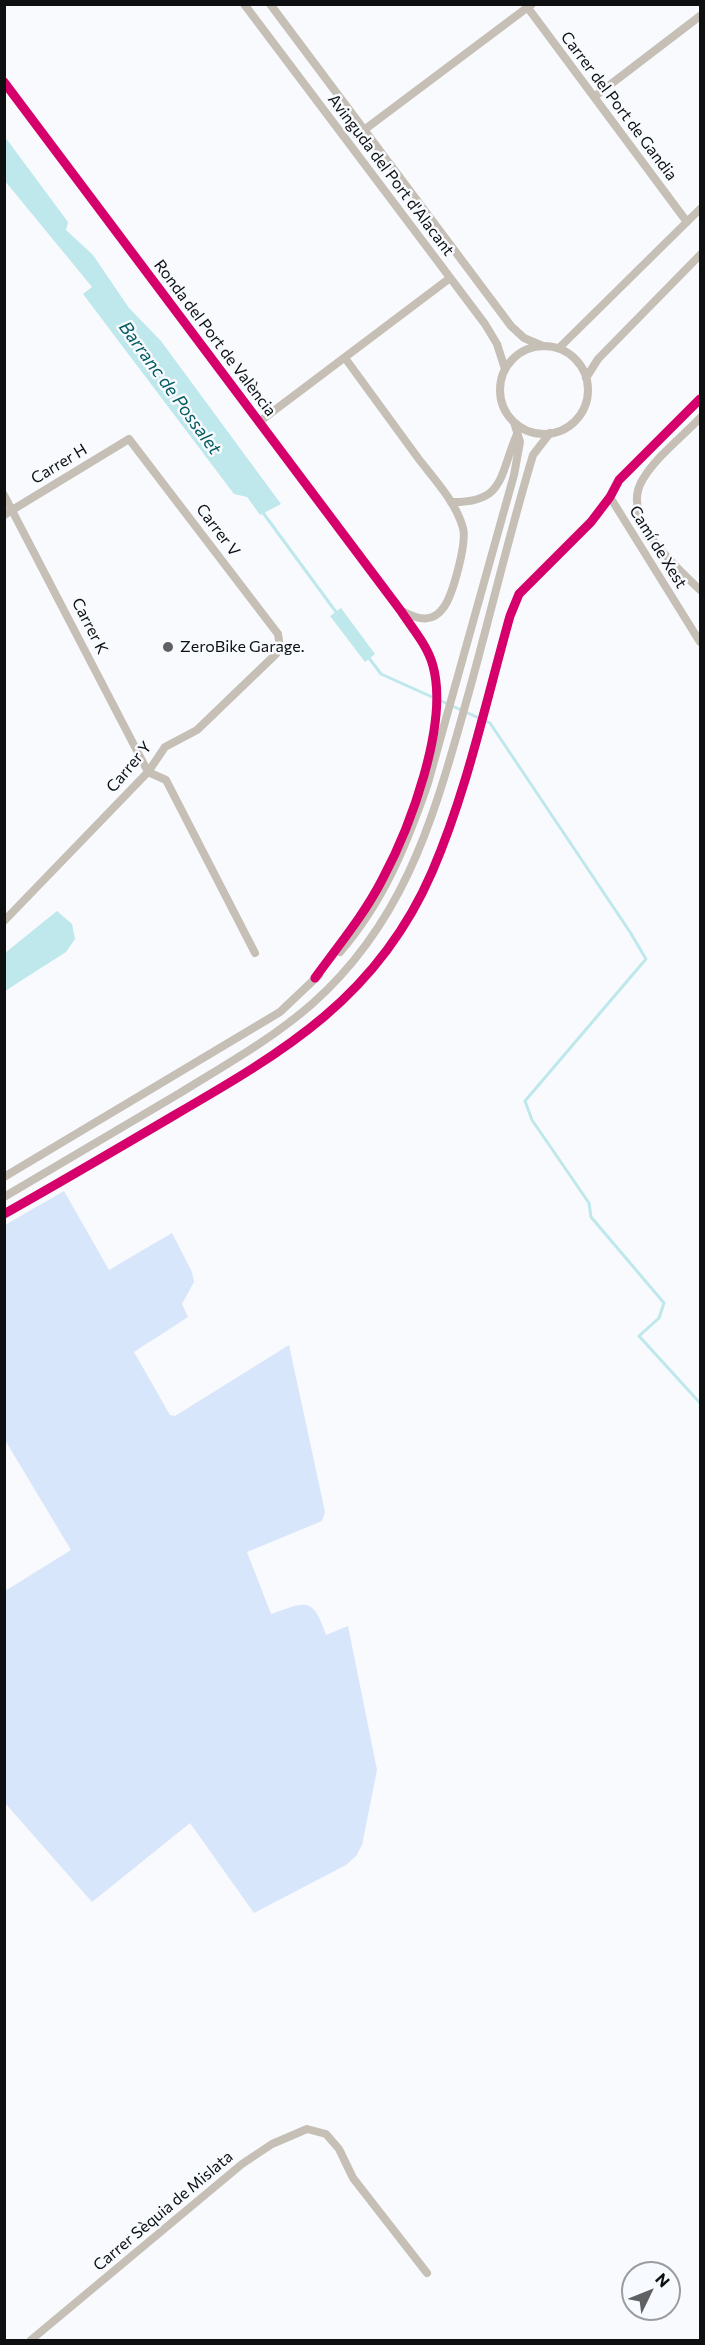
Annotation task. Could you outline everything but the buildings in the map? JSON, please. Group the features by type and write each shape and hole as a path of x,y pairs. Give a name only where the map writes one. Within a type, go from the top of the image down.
{"street":[{"name":"Avinguda del Port d'Alacant","path":"244,4 485,324 497,344 505,369"},
{"name":"Avinguda del Port d'Alacant","path":"270,4 511,326 524,338 543,346"},
{"path":"364,130 530,6"},
{"name":"Carrer del Port de Gandia","path":"530,6 687,222"},
{"path":"594,97 700,16"},
{"name":"Ronda del Port de València","path":"4,82 401,611 433,664 438,689 437,715 424,772 398,848 382,881 315,978"},
{"path":"559,348 700,208"},
{"path":"586,378 598,359 700,255"},
{"path":"259,422 450,278"},
{"path":"543,346 559,348 575,358 586,378 589,390 582,415 571,426 550,433 534,433 514,422 506,413 500,392 505,369 517,355 543,346"},
{"path":"345,358 451,502 464,530 463,545 449,598 436,616 418,620 401,611"},
{"path":"4,1214 263,1064 334,1011 368,974 401,929 435,863 448,831 510,616 519,594 575,539 610,497 619,480 700,399"},
{"path":"700,418 641,480 637,496 638,513 649,534 663,553 700,590"},
{"path":"4,1177 280,1012 355,935 383,892 411,832 428,783 514,475 520,442 514,422"},
{"path":"4,1197 228,1064 279,1030 313,1003 345,970 388,915 409,876 430,825 478,662 533,454 550,433"},
{"path":"451,502 473,502 490,494 500,478 517,434"},
{"name":"Carrer H","path":"4,515 129,439"},
{"name":"Carrer V","path":"129,439 278,634 280,641"},
{"name":"Carrer K","path":"4,495 14,509 148,772"},
{"name":"Camí de Xest","path":"610,497 700,642"},
{"name":"Carrer Y","path":"4,921 148,772 165,747 197,730 276,654 280,641"},
{"path":"148,772 166,780 255,953"},
{"name":"Carrer Sèquia de Mislata","path":"31,2340 242,2164 272,2144 307,2129 326,2134 339,2149 353,2178 427,2273"}],"shaded area":[{"path":"64,1191 109,1270 172,1233 192,1272 194,1282 182,1304 188,1317 134,1352 170,1415 175,1416 289,1345 325,1512 322,1521 247,1552 271,1614 306,1605 317,1613 326,1635 348,1626 377,1770 362,1845 356,1856 346,1865 254,1913 190,1823 92,1902 5,1803 5,1591 71,1550 5,1440 5,1225"}],"water":[{"path":"5,137 68,222 66,230 93,255 129,308 161,341 281,504 260,515 247,497 234,494 83,294 92,287 5,181"},
{"path":"341,608 375,654 365,662 330,616"},
{"path":"57,911 72,924 75,939 66,952 5,991 5,953"}],"waterway":[{"name":"Barranc de Possalet","path":"261,510 336,612"},
{"path":"369,658 381,674 490,723 646,959 525,1101 532,1120 589,1203 591,1217 664,1303 659,1318 639,1336 700,1403"}],"cycle path":[{"path":"4,82 401,611 424,644 431,659 437,690 436,717 415,805 393,858 375,893 315,978"},
{"path":"4,1214 214,1092 290,1043 356,987 385,954 410,916 432,872 456,810 510,616 519,594 591,522 610,497 619,480 700,399"}],"place":[{"name":"ZeroBike Garage.","path":"168,647"}]}
